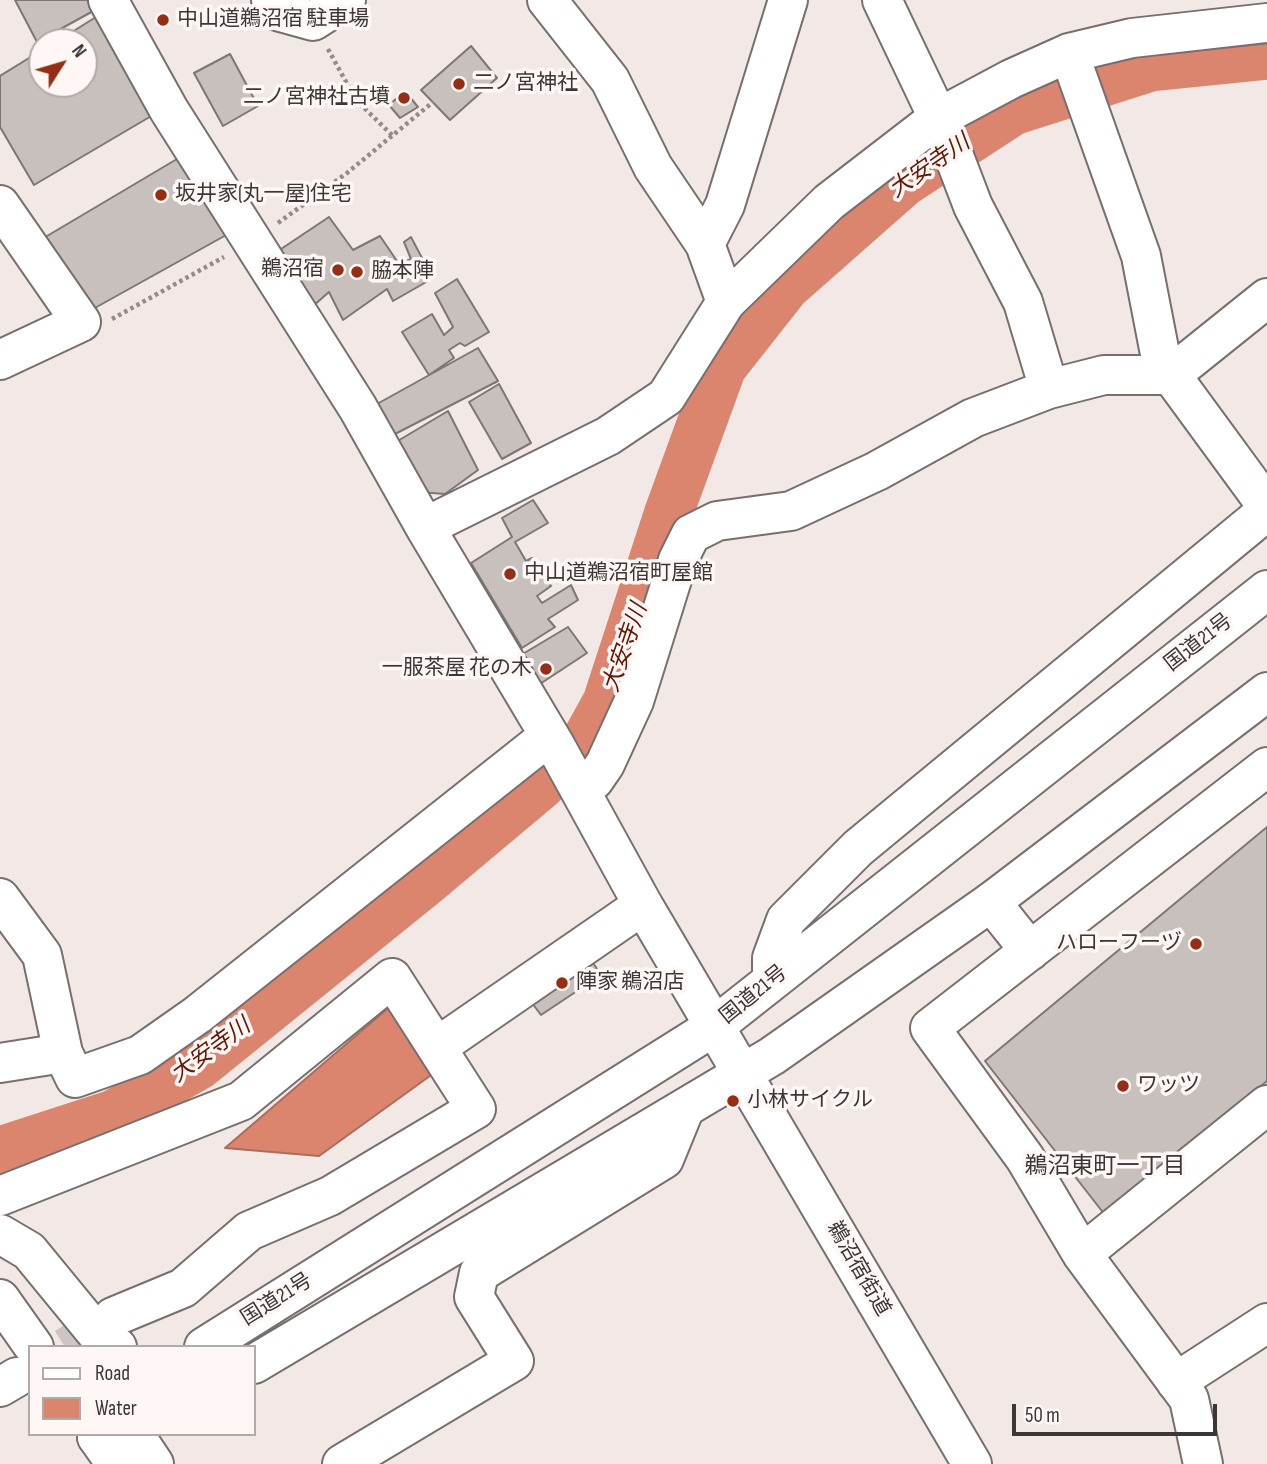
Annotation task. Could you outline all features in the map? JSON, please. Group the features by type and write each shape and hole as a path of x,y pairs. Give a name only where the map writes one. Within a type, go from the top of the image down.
{"main road":[{"name":"鵜沼宿街道","path":"108,0 169,110 358,408 425,527 552,740 643,905 972,1464"},
{"path":"271,0 277,12 313,21 346,0"},
{"path":"547,0 610,80 653,167 705,244 726,302"},
{"path":"705,244 725,205 788,0"},
{"path":"882,0 941,124 957,171 1023,302 1049,389"},
{"path":"425,527 608,436 666,397 726,302 830,202 941,124 1011,79 1132,38 1267,23"},
{"path":"1072,60 1140,256 1160,354 1171,375 1267,506"},
{"path":"0,205 81,321 0,360"},
{"path":"578,786 594,780 605,764 634,701 678,560 691,534 717,521 791,511 877,471 973,418 1049,389 1104,375 1171,375 1267,298"},
{"path":"772,979 772,958 786,919 858,848 1267,511"},
{"name":"国道21号","path":"202,1344 715,1026 1267,590"},
{"name":"国道21号","path":"256,1363 743,1075 991,902 1267,692"},
{"path":"0,1063 69,1065 140,1055 552,740"},
{"path":"1203,1464 1189,1399 1082,1254 1025,1158 930,1028 1267,767"},
{"path":"0,898 42,956 69,1065"},
{"path":"991,902 1030,951"},
{"path":"437,1047 643,905"},
{"path":"0,1196 241,1101 392,978 475,1109 330,1196 249,1230 183,1288 115,1332 98,1335 29,1251 0,1234"},
{"path":"0,1089 69,1065"},
{"path":"1082,1254 1267,1105"},
{"path":"355,1460 514,1361 474,1297 479,1273 664,1159 684,1110"},
{"path":"0,1234 76,1345"},
{"path":"0,1299 17,1370"},
{"path":"1176,1382 1267,1323"},
{"path":"111,1440 154,1464"}],"path":[{"path":"313,21 356,100 393,136"},
{"path":"81,321 93,329 253,241 347,173 433,102"}],"water":[{"path":"394,1003 441,1068 319,1156 225,1148"}],"building":[{"path":"15,0 89,0 95,10 62,28 30,28"},
{"path":"96,17 153,115 34,185 0,127 0,76 28,59 28,98 98,98 98,28 78,28"},
{"name":"二ノ宮神社","path":"471,46 497,78 450,120 421,90"},
{"path":"230,54 258,106 223,126 194,73"},
{"name":"二ノ宮神社古墳","path":"405,91 418,107 400,118 389,105"},
{"name":"坂井家(丸一屋)住宅","path":"182,156 228,234 93,309 42,239"},
{"name":"脇本陣","path":"329,217 353,250 380,236 399,264 411,259 404,242 411,237 423,260 419,264 428,281 393,301 387,289 343,320 329,292 312,307 278,251"},
{"path":"457,279 489,332 465,346 460,343 449,350 454,358 429,375 402,332 432,314 444,335 453,327 435,293"},
{"path":"478,348 498,381 393,435 377,404"},
{"path":"499,384 531,443 502,459 469,402"},
{"path":"448,411 478,470 445,494 419,492 396,442"},
{"name":"中山道鵜沼宿町屋館","path":"533,500 548,523 515,542 526,561 532,558 551,586 537,596 542,603 571,585 578,600 548,619 555,627 522,648 471,563 512,537 502,518"},
{"name":"一服茶屋 花の木","path":"568,627 587,653 540,684 521,655"},
{"name":"ハローフーヅ","path":"1267,827 1267,1081 1105,1215 985,1061"},
{"name":"陣家 鵜沼店","path":"584,949 601,975 541,1015 523,991"}],"waterway":[{"name":"大安寺川","path":"0,1151 114,1114 199,1065 541,785 586,740 607,702 668,515 722,367 785,287 904,182 1013,111 1151,67 1267,55"}],"tunnel":[{"path":"68,1345 113,1317"}],"place":[{"name":"中山道鵜沼宿 駐車場","path":"163,20"},
{"name":"二ノ宮神社","path":"459,84"},
{"name":"二ノ宮神社古墳","path":"404,98"},
{"name":"坂井家(丸一屋)住宅","path":"161,195"},
{"name":"鵜沼宿","path":"338,270"},
{"name":"脇本陣","path":"357,272"},
{"name":"中山道鵜沼宿町屋館","path":"510,574"},
{"name":"一服茶屋 花の木","path":"546,669"},
{"name":"ハローフーヅ","path":"1196,944"},
{"name":"陣家 鵜沼店","path":"562,983"},
{"name":"ワッツ","path":"1123,1086"},
{"name":"小林サイクル","path":"733,1101"}],"district":[{"name":"鵜沼東町一丁目","path":"1105,1167"}]}
